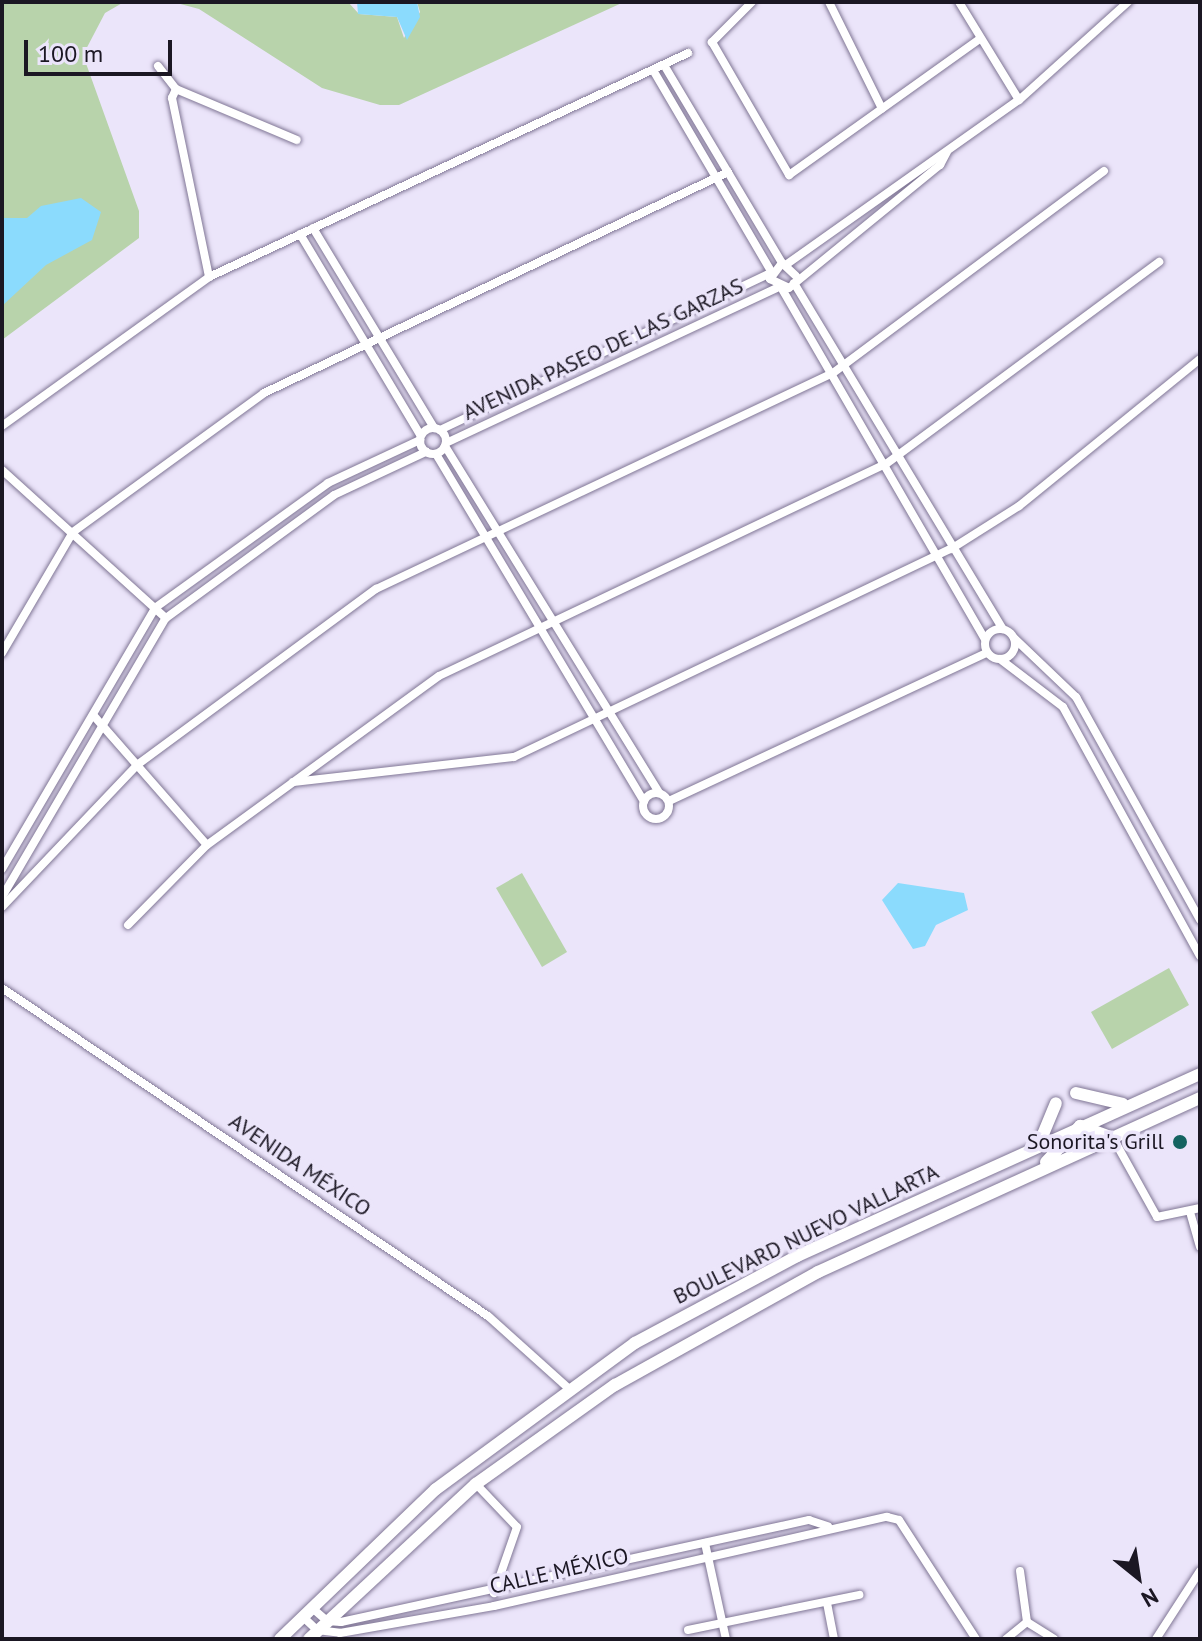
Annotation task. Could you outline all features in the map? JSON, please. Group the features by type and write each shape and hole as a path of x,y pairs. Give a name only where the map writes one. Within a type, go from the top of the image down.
{"main road":[{"name":"BOULEVARD NUEVO VALLARTA","path":"280,1639 436,1489 567,1387 762,1273 1200,1074"},
{"path":"1076,1093 1126,1105"},
{"name":"BOULEVARD NUEVO VALLARTA","path":"318,1630 476,1484 576,1411 704,1332 1108,1136 1200,1098"},
{"path":"1037,1146 1056,1103"},
{"path":"1100,1117 1108,1136"},
{"path":"1024,1177 1072,1142 1080,1126 1108,1136"}],"street":[{"path":"752,2 712,42 783,171 796,173 978,40"},
{"path":"829,2 882,109"},
{"path":"959,2 978,40 1019,100"},
{"path":"784,263 1019,100 1056,71 1128,2"},
{"path":"2,426 209,277 688,53"},
{"path":"664,65 795,279 951,549 1003,629 1076,697 1200,920"},
{"path":"158,66 176,89 297,140"},
{"path":"653,70 779,288 940,555 985,639 987,653"},
{"path":"176,89 172,98 209,277"},
{"path":"795,279 940,165 947,152"},
{"path":"2,907 137,765 376,589 844,367 1104,171"},
{"path":"2,653 73,532 264,393 728,172"},
{"path":"313,228 607,712 659,793 669,801"},
{"path":"300,234 420,438 486,537 597,717 644,802 646,814 657,819 668,813 669,801"},
{"path":"128,925 207,845 439,676 897,458 1159,262"},
{"name":"AVENIDA PASEO DE LAS GARZAS","path":"420,438 771,272 784,263"},
{"name":"AVENIDA PASEO DE LAS GARZAS","path":"431,453 795,279"},
{"path":"291,783 514,757 951,549 1019,506 1200,359"},
{"path":"2,869 155,608 328,483 420,438"},
{"path":"2,897 166,618 334,495 431,453"},
{"path":"2,470 166,618"},
{"path":"985,639 1003,629"},
{"path":"1000,659 1012,652 1014,638"},
{"path":"669,801 987,653 1000,659 1063,707 1200,956"},
{"path":"1063,707 1076,697"},
{"path":"94,716 207,845"},
{"path":"644,802 659,793"},
{"path":"1134,835 1148,827"},
{"path":"16,873 29,881"},
{"name":"AVENIDA MÉXICO","path":"2,988 488,1316 567,1387"},
{"path":"1108,1136 1150,1211 1166,1218 1200,1208"},
{"path":"1190,1212 1200,1247"},
{"path":"476,1484 517,1527 494,1593"},
{"name":"CALLE MÉXICO","path":"318,1630 494,1606 828,1526 893,1517 976,1639"},
{"name":"CALLE MÉXICO","path":"318,1630 809,1520 828,1526"},
{"path":"705,1543 726,1639"},
{"path":"1020,1571 1027,1622 1054,1639"},
{"path":"1156,1639 1200,1571"},
{"path":"688,1630 859,1595"},
{"path":"827,1603 834,1639"},
{"path":"306,1612 318,1630"},
{"path":"1006,1639 1027,1622"}],"green space":[{"path":"2,2 124,2 105,13 83,55 139,211 139,238 2,340"},
{"path":"173,2 348,2 359,14 397,17 404,38 420,12 417,2 624,2 399,105 380,105 322,88 199,9"},
{"path":"522,873 567,952 542,967 496,888"},
{"path":"1169,968 1189,1005 1112,1049 1091,1012"}],"water":[{"path":"357,2 417,2 420,17 407,40 397,17 358,14"},
{"path":"81,198 101,212 92,240 46,265 2,306 2,218 27,218 41,206"},
{"path":"898,883 964,893 968,910 936,925 925,946 913,949 882,900"}],"place":[{"name":"Sonorita's Grill","path":"1180,1142"}]}
